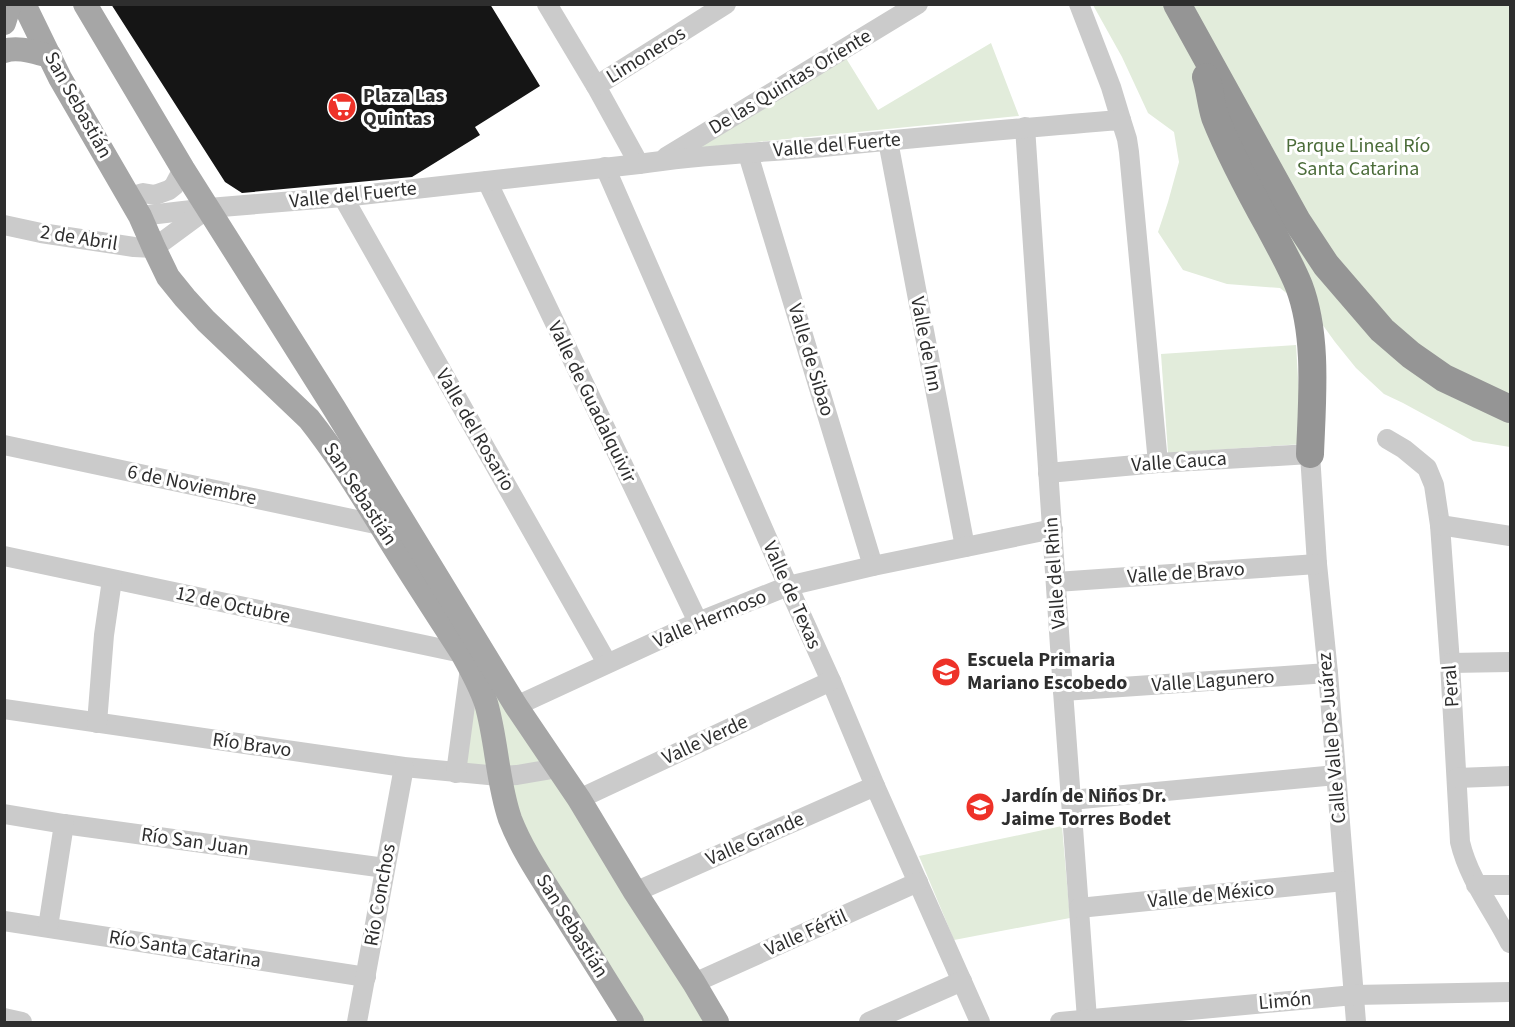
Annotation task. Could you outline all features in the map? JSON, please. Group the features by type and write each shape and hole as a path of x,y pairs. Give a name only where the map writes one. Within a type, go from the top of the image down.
{"highway":[{"path":"1177,4 1297,221 1326,265 1382,330 1411,355 1444,378 1510,410"},
{"path":"1199,45 1214,115 1299,286 1306,310 1311,347 1310,454"}],"main road":[{"path":"4,23 10,4"},
{"name":"San Sebastián","path":"24,4 60,78 135,206 168,277 206,321 309,419 354,481 466,661 486,702 506,806 519,838 632,1023"},
{"name":"San Sebastián","path":"85,4 183,170 334,408 516,706 579,799 717,1023"},
{"path":"4,51 21,49 50,56"}],"street":[{"path":"547,4 639,164"},
{"name":"Limoneros","path":"596,86 726,4"},
{"path":"1079,4 1103,64 1127,139 1158,463"},
{"name":"De las Quintas Oriente","path":"662,160 913,6"},
{"name":"Valle del Fuerte","path":"135,206 209,208 487,181 662,160 1121,120"},
{"name":"Valle del Rhin","path":"1025,127 1087,1019"},
{"name":"Valle de Inn","path":"888,141 965,547"},
{"name":"Valle de Sibao","path":"748,154 873,566"},
{"name":"Valle de Texas","path":"604,167 980,1023"},
{"path":"135,206 144,194 155,195 169,190 174,186 183,170"},
{"name":"Valle de Guadalquivir","path":"487,181 698,622"},
{"name":"Valle del Rosario","path":"343,196 607,663"},
{"path":"154,248 209,208"},
{"name":"2 de Abril","path":"4,225 134,247 154,248"},
{"name":"Peral","path":"1387,439 1404,449 1427,468 1434,485 1440,525 1460,842 1476,885 1510,943"},
{"name":"6 de Noviembre","path":"4,445 380,525"},
{"name":"Valle Cauca","path":"1048,472 1310,454"},
{"name":"Calle Valle De Juárez","path":"1310,454 1317,564 1356,1023"},
{"path":"1440,525 1510,536"},
{"name":"Valle Hermoso","path":"516,706 698,622 788,586 1053,529"},
{"name":"12 de Octubre","path":"4,556 466,661"},
{"name":"Valle de Bravo","path":"1056,582 1317,564"},
{"path":"97,723 104,635 112,580"},
{"path":"456,772 466,661"},
{"path":"1450,663 1510,662"},
{"name":"Valle Lagunero","path":"1063,691 1328,673"},
{"name":"Valle Verde","path":"579,799 831,681"},
{"name":"Río Bravo","path":"4,709 404,767 499,776 558,768"},
{"name":"Río Conchos","path":"357,1023 404,767"},
{"path":"1071,800 1336,775"},
{"path":"1457,778 1510,776"},
{"name":"Valle Grande","path":"635,892 875,786"},
{"name":"Río San Juan","path":"4,814 385,868"},
{"path":"48,927 64,824"},
{"name":"Valle de México","path":"1079,908 1344,881"},
{"name":"Valle Fértil","path":"694,983 918,882"},
{"path":"1476,885 1510,885"},
{"name":"Río Santa Catarina","path":"4,921 366,977"},
{"path":"869,1023 962,981"},
{"name":"Limón","path":"1060,1023 1354,995 1510,992"},
{"path":"4,1018 22,1023"}],"green space":[{"name":"Parque Lineal Río Santa Catarina","path":"1093,5 1510,5 1510,447 1473,441 1384,394 1356,368 1317,317 1280,288 1227,284 1183,270 1158,232 1179,162 1174,132 1148,113 1122,57"},
{"path":"991,43 1019,116 686,149 844,55 878,110"},
{"path":"1296,345 1302,444 1168,453 1161,354"},
{"path":"488,659 717,1022 633,1022 530,858 499,776 456,773"},
{"path":"1062,826 1070,918 954,940 919,856"}],"building":[{"name":"Plaza Las Quintas","path":"111,4 490,4 540,86 475,127 480,135 412,177 242,193 225,182"}],"place":[{"name":"Plaza Las Quintas","path":"342,107"},
{"name":"Escuela Primaria Mariano Escobedo","path":"946,672"},
{"name":"Jardín de Niños Dr. Jaime Torres Bodet","path":"980,807"}]}
